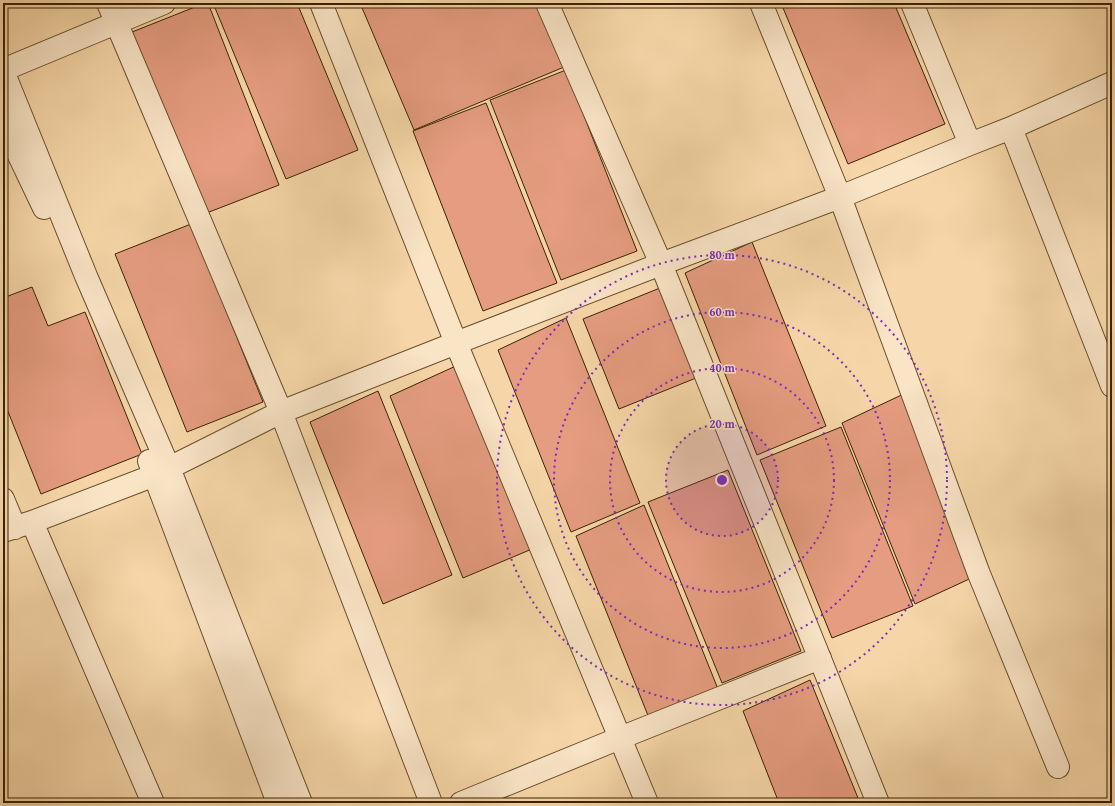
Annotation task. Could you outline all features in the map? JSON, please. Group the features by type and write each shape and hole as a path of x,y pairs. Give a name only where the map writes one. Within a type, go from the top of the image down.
{"street":[{"path":"108,3 281,412 431,803"},
{"path":"164,3 3,71 86,276 162,471 278,803"},
{"path":"321,3 456,343 647,803"},
{"path":"547,3 661,264 878,803"},
{"path":"761,3 840,197 979,574 1058,767"},
{"path":"912,3 970,144"},
{"path":"17,527 162,471 281,412 661,264 840,197 1011,128 1112,83"},
{"path":"3,122 79,282 162,471 301,803"},
{"path":"1011,128 1112,386"},
{"path":"3,499 153,803"},
{"path":"461,803 820,658"}],"building":[{"path":"208,3 279,185 204,214 132,32"},
{"path":"213,3 297,3 358,150 286,179"},
{"path":"360,3 537,3 564,67 414,130"},
{"path":"781,3 894,3 945,124 848,164"},
{"path":"566,70 637,251 561,280 490,100"},
{"path":"486,103 557,283 483,311 413,131"},
{"path":"191,224 263,402 187,432 115,254"},
{"path":"752,242 826,426 757,455 685,273"},
{"path":"32,287 48,326 85,312 142,454 41,494 3,399 3,298"},
{"path":"660,288 696,378 619,409 583,319"},
{"path":"566,318 640,503 571,532 498,350"},
{"path":"458,365 532,549 463,578 390,396"},
{"path":"378,391 452,575 383,604 310,422"},
{"path":"910,391 978,575 915,604 842,423"},
{"path":"841,427 913,606 832,638 760,460"},
{"path":"728,470 801,651 722,683 648,502"},
{"path":"644,505 718,689 649,718 576,536"},
{"path":"810,680 860,803 779,803 743,711"}]}
